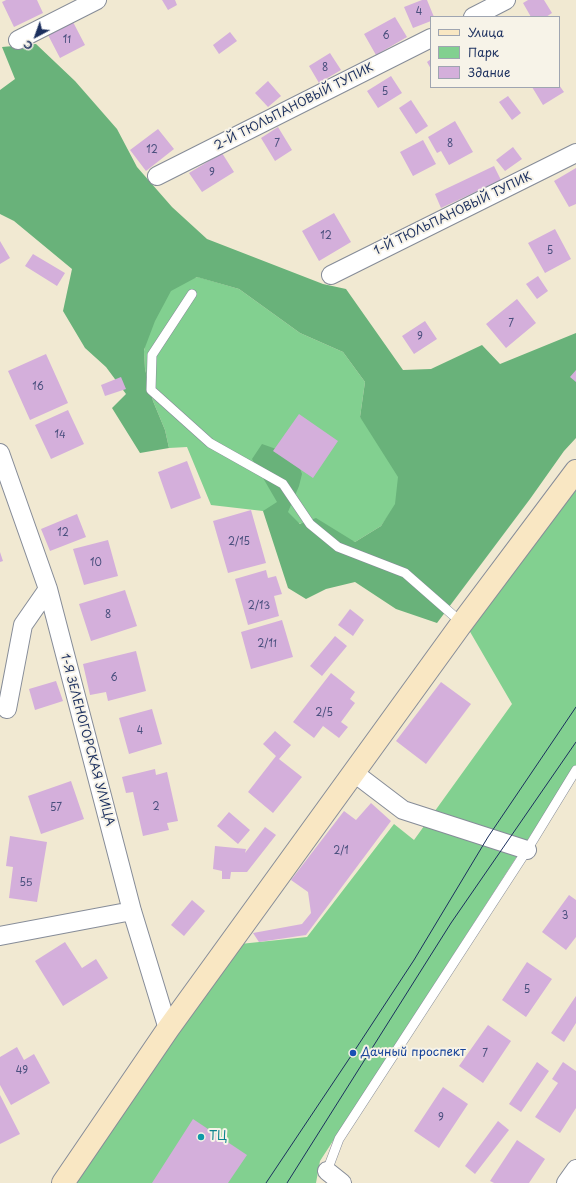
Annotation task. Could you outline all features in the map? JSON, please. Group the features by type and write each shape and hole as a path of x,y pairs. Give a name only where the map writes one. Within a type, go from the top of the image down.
{"main road":[{"path":"63,1183 168,1029 353,772 462,622 576,471"}],"street":[{"path":"18,40 97,0"},
{"path":"475,16 506,0"},
{"name":"2-Й ТЮЛЬПАНОВЫЙ ТУПИК","path":"157,176 430,39"},
{"name":"1-Й ТЮЛЬПАНОВЫЙ ТУПИК","path":"331,275 576,153"},
{"name":"1-Я ЗЕЛЕНОГОРСКАЯ УЛИЦА","path":"0,453 48,589 132,911 168,1029"},
{"path":"7,709 23,625 48,589"},
{"path":"353,772 403,810 527,850"},
{"path":"0,936 132,911"},
{"path":"566,1183 576,1169"},
{"path":"327,1171 342,1183"}],"lane":[{"path":"192,294 152,355 151,390 210,443 283,484 310,524 338,547 405,573 462,622"},
{"path":"327,1171 339,1139 527,850 576,770"}],"green space":[{"path":"36,44 75,81 117,129 137,167 172,207 207,239 323,284 346,289 403,370 431,369 482,345 500,364 576,333 576,438 564,451 437,623 396,609 355,582 326,589 306,599 288,588 263,511 277,502 252,459 262,444 296,456 302,474 299,486 288,512 300,524 316,518 355,542 381,526 395,504 398,477 360,417 365,382 343,352 300,333 239,289 197,277 171,291 155,321 144,350 145,369 153,401 165,430 169,448 140,453 112,408 126,394 106,367 85,348 63,311 72,269 14,221 0,214 0,90 15,79 2,47"},
{"path":"198,277 239,289 300,333 343,352 365,382 360,417 425,464 381,526 355,542 263,511 211,505 187,447 169,448 165,430 153,401 145,369 144,351 157,284"},
{"path":"576,489 576,765 320,1161 316,1183 74,1183 240,944 307,937 394,824 414,840 512,704 469,630"}],"building":[{"path":"6,0 37,0 43,13 14,27 2,2"},
{"path":"162,0 175,0 177,5 168,10"},
{"path":"422,0 427,0 434,16 430,16 430,21 413,28 404,7"},
{"path":"528,0 544,0 552,13 548,16 530,16 523,3"},
{"path":"395,17 407,37 376,55 364,34"},
{"path":"73,22 85,45 60,58 48,35"},
{"path":"230,32 237,41 219,54 213,45"},
{"path":"330,53 341,70 319,83 309,66"},
{"path":"430,60 430,67 427,62"},
{"path":"391,76 402,93 378,108 367,91"},
{"path":"268,81 281,96 268,107 255,93"},
{"path":"560,86 564,92 543,105 533,88 560,88"},
{"path":"508,96 521,113 512,120 499,102"},
{"path":"411,100 428,126 416,134 399,108"},
{"path":"455,121 473,152 449,165 441,151 437,153 428,137"},
{"path":"278,127 292,150 275,161 261,138"},
{"path":"158,129 174,149 146,171 130,150"},
{"path":"423,140 436,164 413,176 400,152"},
{"path":"513,147 522,159 505,171 496,160"},
{"path":"222,153 234,172 202,192 189,173"},
{"path":"494,166 501,180 441,208 435,194"},
{"path":"576,168 576,204 569,207 554,181"},
{"path":"334,213 351,242 319,261 302,231"},
{"path":"555,229 571,259 545,273 528,243"},
{"path":"0,241 10,258 0,264"},
{"path":"33,254 65,273 57,286 25,266"},
{"path":"538,276 548,291 537,299 526,284"},
{"path":"517,299 536,323 506,348 486,324"},
{"path":"425,321 437,339 414,354 402,336"},
{"path":"46,354 68,403 30,420 8,371"},
{"path":"576,370 576,382 570,377"},
{"path":"121,377 126,389 105,396 101,385"},
{"path":"68,410 84,444 51,459 35,425"},
{"path":"299,414 338,441 313,478 273,451"},
{"path":"187,461 201,498 171,509 158,472"},
{"path":"251,510 266,563 228,573 213,521"},
{"path":"77,514 86,537 50,551 41,529"},
{"path":"108,540 118,576 84,585 73,549"},
{"path":"0,552 3,561 0,562"},
{"path":"266,570 268,578 276,576 282,594 274,596 279,616 248,625 235,579"},
{"path":"125,590 137,626 91,641 79,604"},
{"path":"350,609 364,620 353,636 338,625"},
{"path":"282,620 293,657 251,669 241,632"},
{"path":"335,636 347,646 322,676 310,666"},
{"path":"136,651 146,691 108,701 106,692 90,695 83,664"},
{"path":"331,673 355,692 350,699 355,703 341,722 348,727 339,738 323,726 314,738 293,722"},
{"path":"56,681 63,701 35,710 29,689"},
{"path":"441,682 471,704 426,764 396,741"},
{"path":"152,709 162,744 129,754 119,718"},
{"path":"275,731 291,745 279,759 302,777 273,813 248,792 276,756 263,744"},
{"path":"155,769 156,775 167,772 178,821 167,823 169,830 143,836 133,792 126,793 122,777"},
{"path":"71,781 84,819 41,834 28,796"},
{"path":"371,803 391,821 306,935 259,942 253,933 302,924 311,913 308,892 291,880 344,811 356,820"},
{"path":"229,812 250,830 238,844 217,826"},
{"path":"265,827 276,835 247,872 231,872 230,879 222,879 222,871 213,869 215,846 246,849 245,853"},
{"path":"10,836 47,842 37,902 9,898 13,867 6,866"},
{"path":"569,895 576,900 576,937 566,950 542,932"},
{"path":"192,900 205,911 184,936 171,925"},
{"path":"65,942 82,968 96,959 108,978 63,1006 35,961"},
{"path":"527,962 552,979 526,1017 502,1000"},
{"path":"576,996 576,1023 564,1042 551,1033"},
{"path":"488,1025 511,1041 483,1083 459,1066"},
{"path":"17,1047 24,1060 34,1054 50,1083 11,1105 0,1085 0,1057"},
{"path":"537,1062 549,1071 521,1112 509,1104"},
{"path":"563,1062 576,1071 576,1108 560,1133 535,1117 558,1083 552,1079"},
{"path":"443,1087 468,1104 439,1148 414,1131"},
{"path":"0,1095 20,1134 0,1144"},
{"name":"ТЦ","path":"193,1119 247,1155 228,1183 152,1183"},
{"path":"498,1121 509,1130 475,1174 465,1166"},
{"path":"517,1140 545,1159 529,1183 494,1183 490,1181"}],"tram line":[{"path":"266,1183 414,960 488,837 576,707"},
{"path":"287,1183 451,923 576,742"}],"place":[{"name":"Дачный проспект","path":"353,1053"},
{"name":"ТЦ","path":"201,1137"}]}
